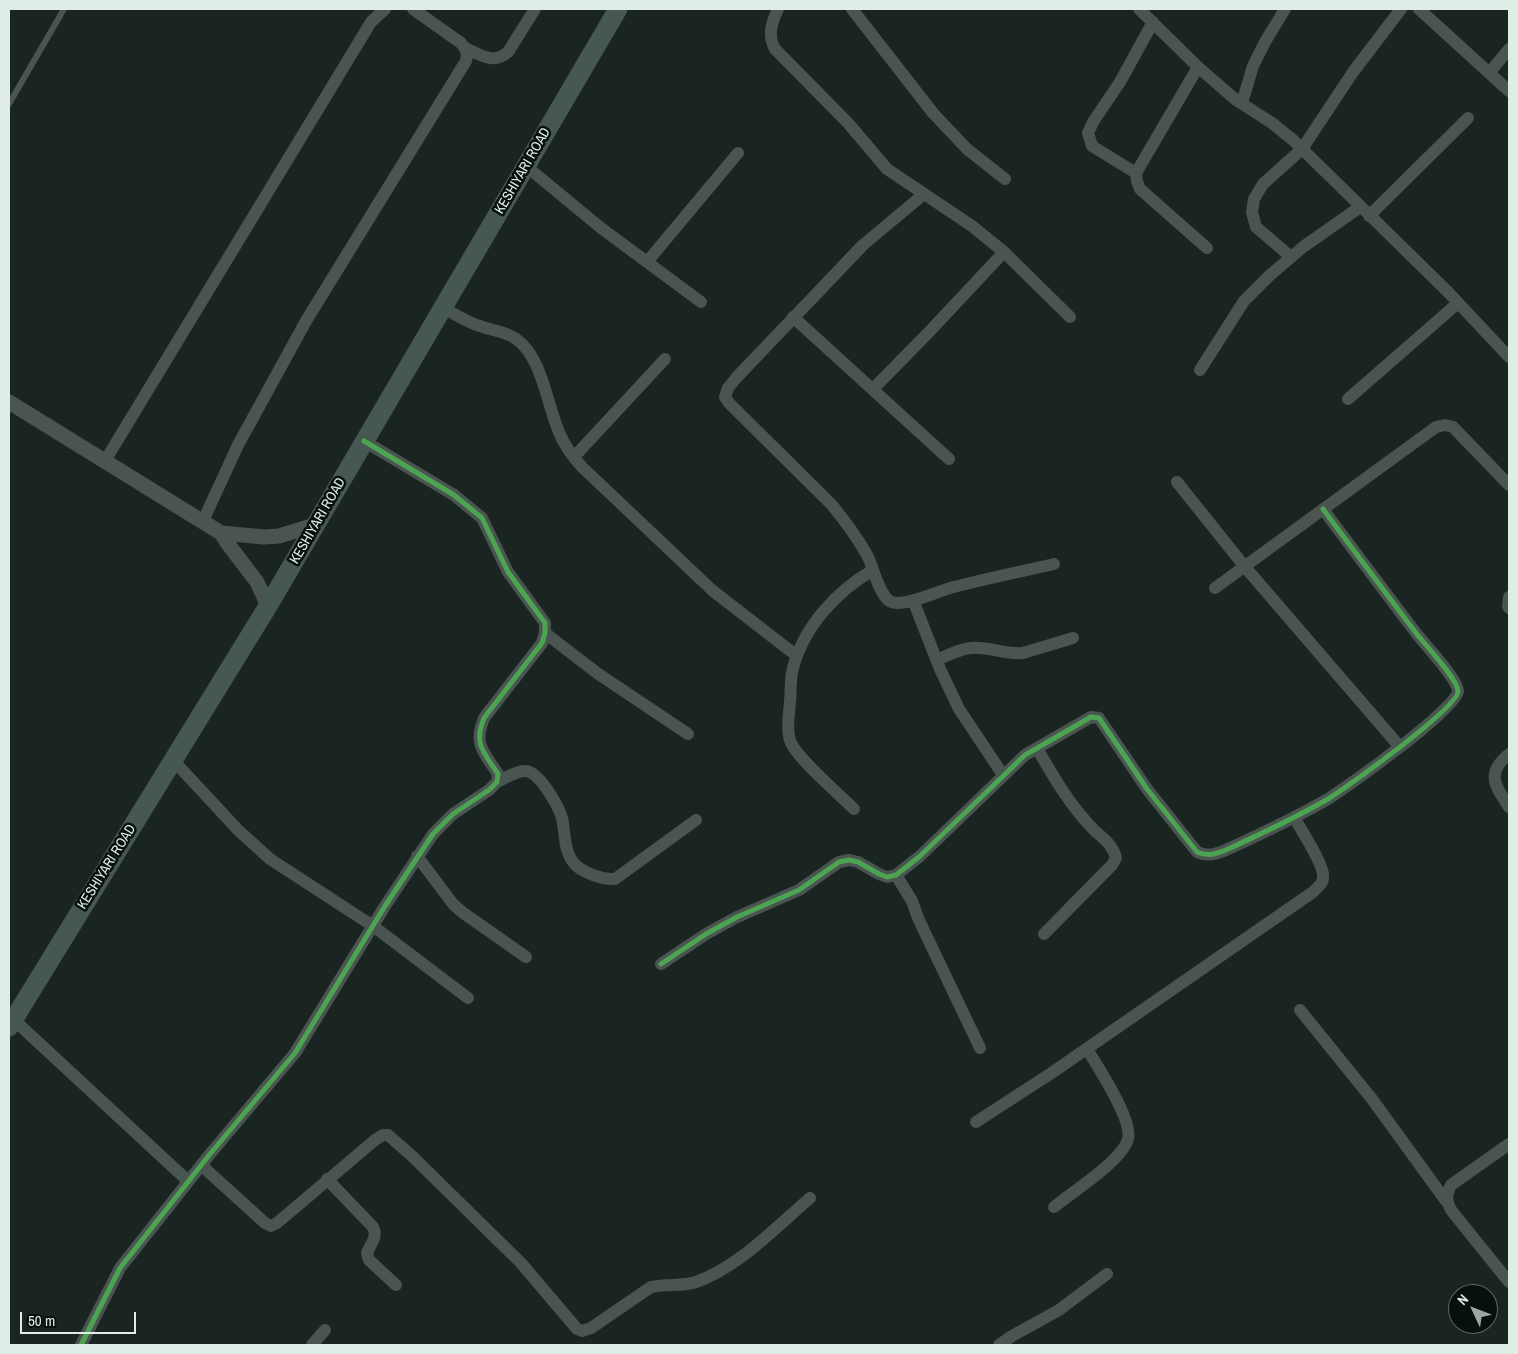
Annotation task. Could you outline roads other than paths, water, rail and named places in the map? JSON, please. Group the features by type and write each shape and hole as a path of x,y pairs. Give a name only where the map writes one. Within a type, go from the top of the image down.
{"main road":[{"name":"KESHIYARI ROAD","path":"11,1023 268,606 618,9"}],"street":[{"path":"105,461 371,22 384,9"},
{"path":"411,9 428,9"},
{"path":"411,9 466,48 488,58 495,59 508,52 535,9"},
{"path":"778,9 772,20 770,34 771,42 775,49 848,123 887,169 972,226 1004,252 1052,297 1070,317"},
{"path":"852,9 933,113 967,149 1005,179"},
{"path":"1138,9 1198,67 1242,103 1272,123 1302,149 1458,303 1509,358"},
{"path":"1242,103 1253,66 1265,42 1286,9"},
{"path":"1291,257 1256,227 1252,212 1254,199 1263,184 1302,149 1353,72 1401,9"},
{"path":"1419,9 1509,90"},
{"path":"1136,173 1092,146 1088,133 1093,122 1120,82 1153,22"},
{"path":"203,522 238,445 306,322 462,69 467,54 466,48"},
{"path":"1490,72 1509,50"},
{"path":"1198,67 1136,173 1140,189 1207,248"},
{"path":"1200,370 1244,301 1291,257 1364,211 1468,118"},
{"path":"647,262 738,153"},
{"path":"526,166 601,228 702,302"},
{"path":"924,194 863,244 737,378 728,388 725,397 771,446 832,505 852,530 889,601 896,604 950,588 1054,564"},
{"path":"873,389 1004,252"},
{"path":"1348,399 1458,303"},
{"path":"443,308 468,321 504,332 522,344 536,366 558,431 574,458 713,590 797,656"},
{"path":"793,317 949,459"},
{"path":"574,458 665,359"},
{"path":"9,402 221,533 257,582 268,606"},
{"path":"1215,588 1436,427 1445,425 1452,427 1509,485"},
{"path":"364,441 454,495 482,518 508,572 545,623 546,633 542,643 484,718 479,732 480,744 498,774 496,782"},
{"path":"1177,482 1244,567 1400,747"},
{"path":"661,964 706,934 736,917 798,890 839,862 849,860 858,862 887,877 896,875 920,857 1003,775 1026,755 1091,717 1099,718 1147,789 1197,852 1205,855 1226,850 1330,798 1400,747 1443,712 1456,700 1458,692 1445,669 1417,635 1323,509"},
{"path":"221,533 264,537 279,536 315,525"},
{"path":"854,809 799,755 792,745 788,722 792,670 805,636 832,603 855,581 873,570"},
{"path":"1509,597 1509,608"},
{"path":"913,600 936,660 959,709 1003,775"},
{"path":"546,633 597,673 688,734"},
{"path":"936,660 961,650 972,648 1014,654 1023,653 1073,638"},
{"path":"1037,748 1079,815 1109,844 1114,850 1116,858 1112,865 1044,934"},
{"path":"1509,754 1496,767 1493,776 1496,787 1509,807"},
{"path":"173,760 238,830 270,859 373,926 468,998"},
{"path":"81,1345 120,1268 201,1165 295,1053 417,856 433,834 452,814 482,795 496,782 520,772 533,773 539,778 558,810 573,863 606,880 615,879 696,820"},
{"path":"976,1122 1087,1049 1313,892 1322,883 1324,874 1294,817"},
{"path":"417,856 458,908 526,957"},
{"path":"896,875 912,901 918,918 980,1048"},
{"path":"1300,1010 1372,1099 1451,1210 1509,1282"},
{"path":"11,1023 188,1181"},
{"path":"1054,1207 1113,1160 1128,1140 1126,1122 1113,1092 1087,1049"},
{"path":"201,1165 265,1223 271,1226 277,1223 375,1140 383,1135 388,1135 412,1156 521,1263 577,1330 582,1331 591,1328 651,1287 697,1282 728,1266 745,1254 810,1198"},
{"path":"1446,1202 1447,1192 1451,1185 1509,1144"},
{"path":"327,1180 373,1226 376,1232 367,1253 369,1260 396,1285"},
{"path":"999,1345 1020,1331 1059,1310 1107,1274"},
{"path":"312,1345 325,1330"}],"lane":[{"path":"9,104 64,9"}]}
